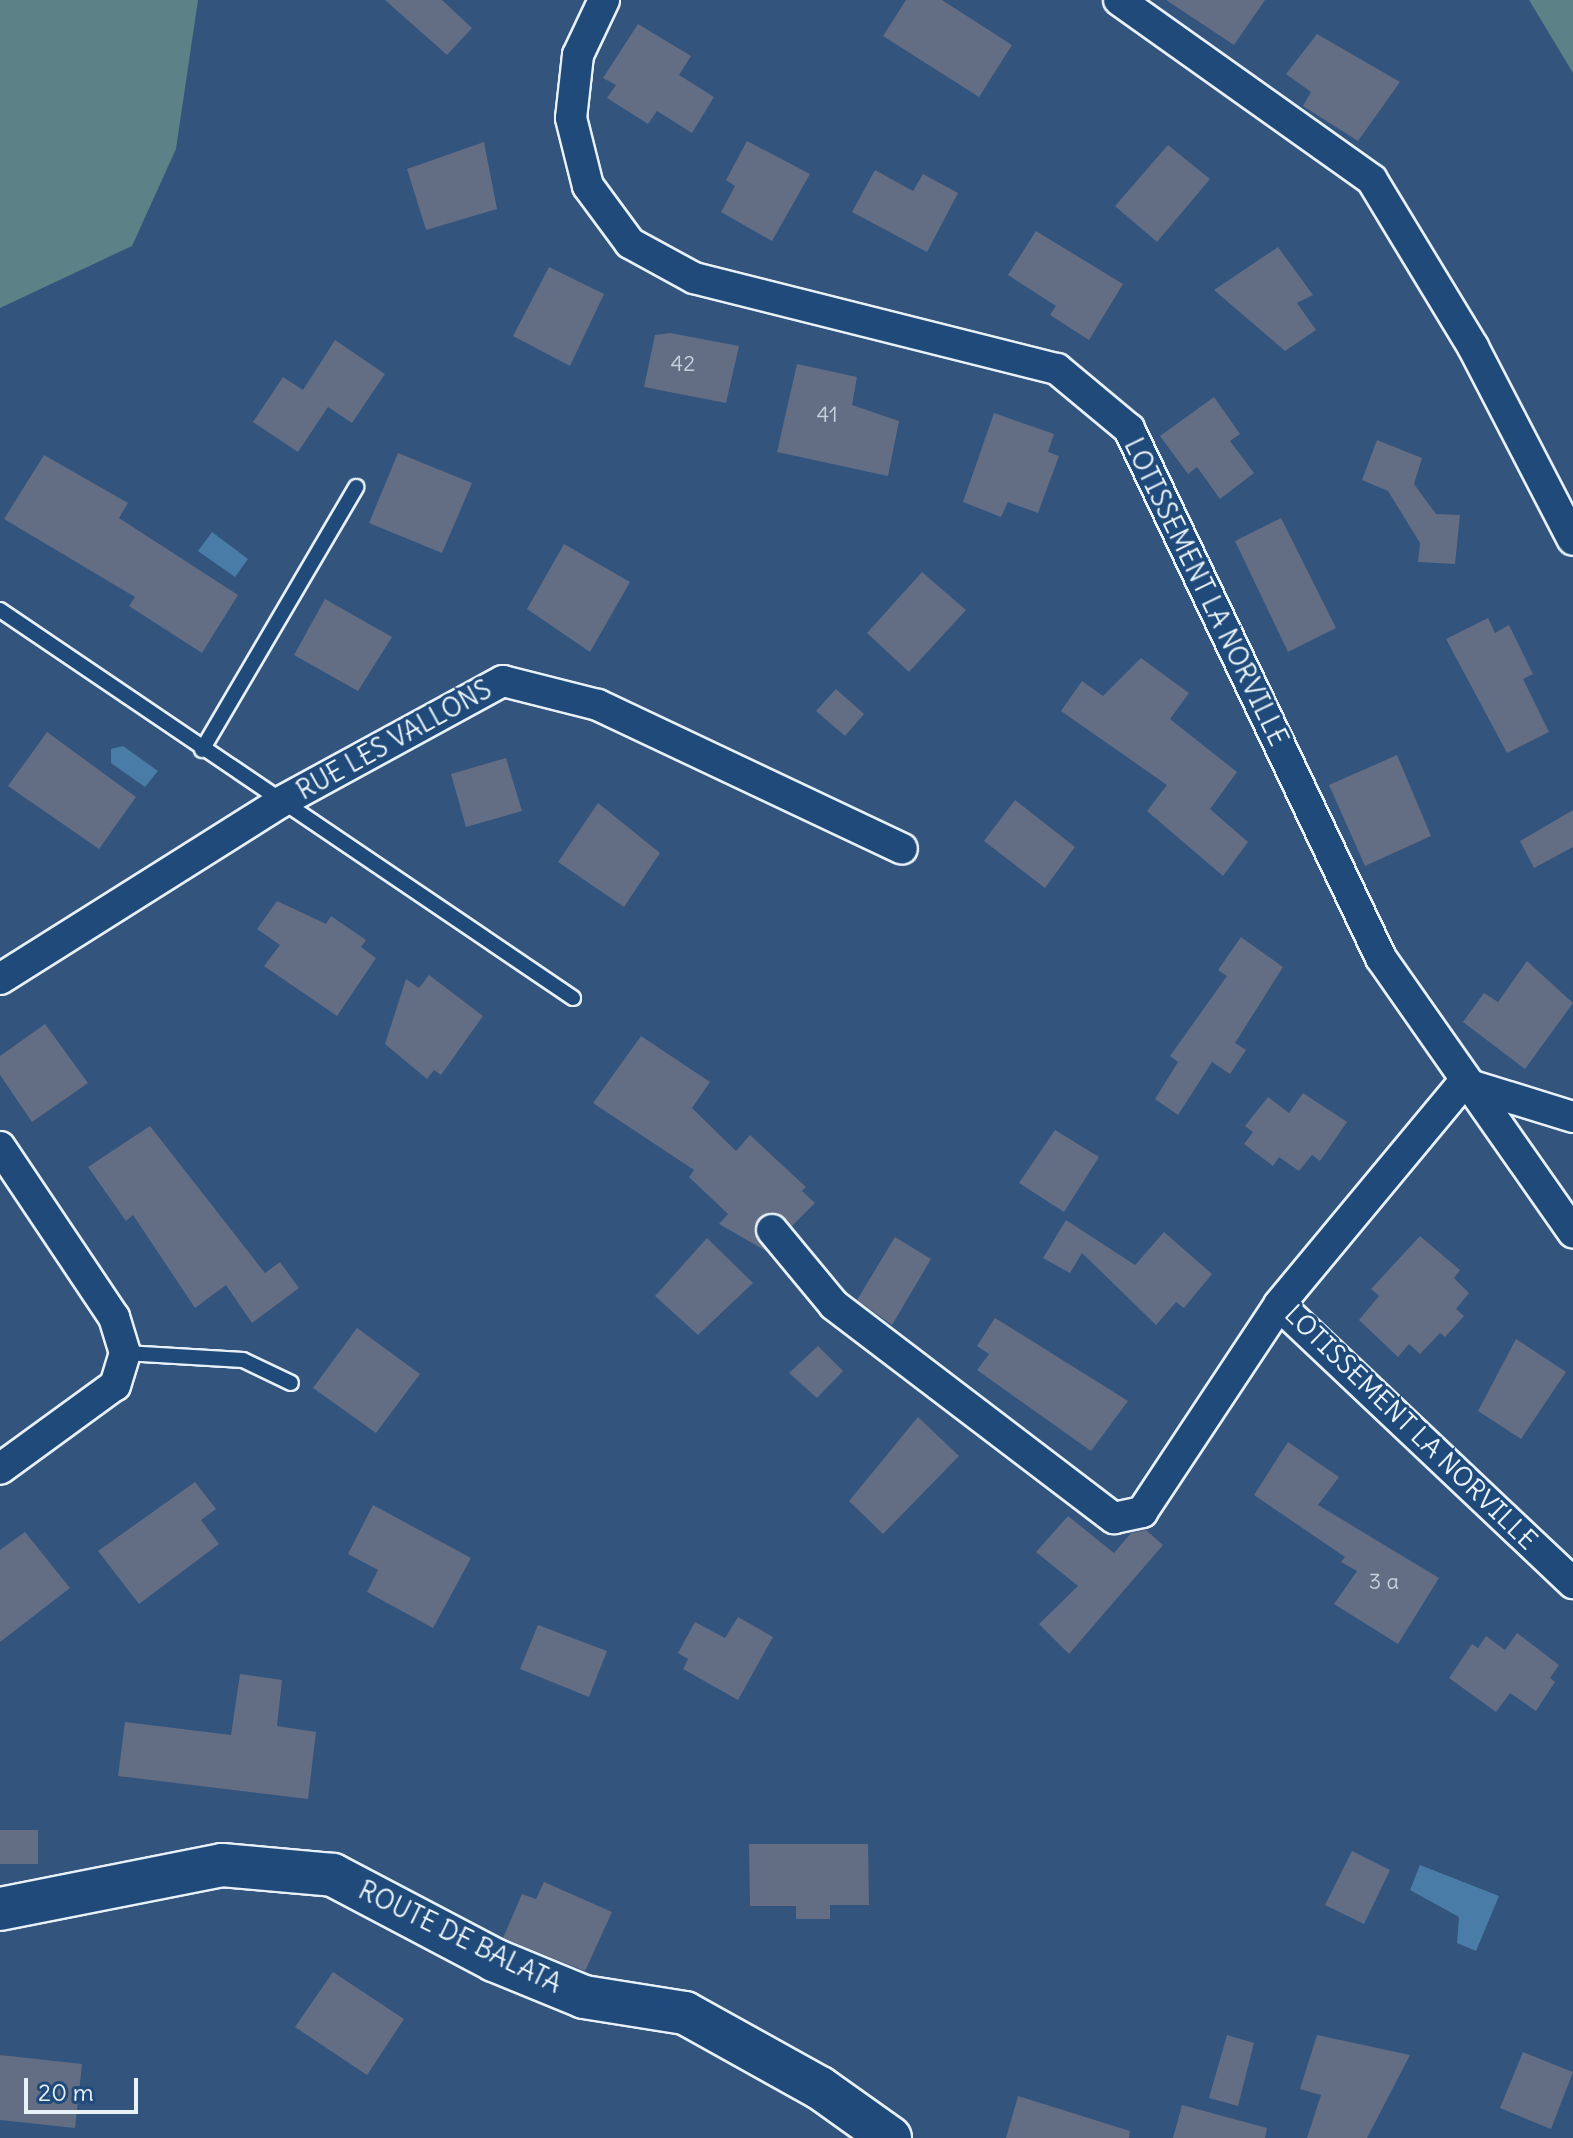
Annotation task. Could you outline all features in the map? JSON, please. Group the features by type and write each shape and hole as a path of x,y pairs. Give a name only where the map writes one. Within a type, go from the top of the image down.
{"main road":[{"name":"ROUTE DE BALATA","path":"0,1909 222,1865 333,1875 494,1960 584,1997 685,2013 820,2088 890,2138"}],"street":[{"name":"LOTISSEMENT LA NORVILLE","path":"604,0 578,55 571,118 588,186 630,243 694,278 1057,369 1129,429 1381,958 1463,1083 1573,1232"},
{"path":"1119,0 1372,180 1473,347 1573,540"},
{"name":"RUE LES VALLONS","path":"0,979 279,803 503,681 598,705 902,849"},
{"name":"LOTISSEMENT LA NORVILLE","path":"1463,1083 1279,1305 1573,1583"},
{"path":"1463,1083 1573,1117"},
{"path":"0,1147 114,1317 125,1353 115,1385 0,1469"},
{"path":"772,1230 834,1305 1114,1518 1142,1512 1279,1305"}],"lane":[{"path":"202,750 356,487"},
{"path":"0,610 279,803 573,998"},
{"path":"125,1353 243,1360 291,1383"}],"green space":[{"path":"0,0 198,0 176,149 132,246 0,308"},
{"path":"1529,0 1573,0 1573,73"}],"water":[{"path":"212,532 248,559 235,577 198,551"},
{"path":"123,746 158,771 145,787 111,763 111,749"},
{"path":"1420,1865 1499,1896 1476,1951 1457,1943 1459,1917 1410,1890"}],"building":[{"path":"385,0 442,0 472,28 447,55"},
{"path":"906,0 942,0 1012,45 979,97 883,36"},
{"path":"1166,0 1265,0 1234,45"},
{"path":"638,24 691,56 679,75 714,97 692,133 657,111 648,124 607,98 616,85 603,78"},
{"path":"1317,34 1400,82 1358,141 1303,106 1311,92 1286,74"},
{"path":"747,141 810,174 772,241 721,212 735,186 726,180"},
{"path":"484,142 497,209 426,230 407,169"},
{"path":"1168,145 1210,179 1157,242 1115,206"},
{"path":"875,170 913,191 923,174 958,193 927,252 852,212"},
{"path":"1036,231 1123,284 1089,340 1050,315 1056,306 1008,275"},
{"path":"1278,247 1313,295 1297,303 1316,330 1285,351 1214,290"},
{"path":"549,267 604,294 570,366 513,336"},
{"path":"670,333 739,346 726,403 644,387 655,335"},
{"path":"335,340 385,374 352,423 328,407 298,452 253,422 283,377 303,390"},
{"path":"797,364 857,377 852,405 899,421 888,476 777,452"},
{"path":"1214,397 1240,434 1230,441 1254,473 1220,499 1197,467 1188,474 1160,436"},
{"path":"994,413 1054,434 1048,452 1059,456 1038,513 1008,502 1001,517 963,502"},
{"path":"1377,440 1422,458 1414,484 1436,514 1460,515 1455,564 1418,562 1420,543 1388,491 1362,480"},
{"path":"398,453 472,483 442,553 369,523"},
{"path":"44,455 128,503 119,518 238,595 202,653 129,606 135,597 4,519"},
{"path":"1281,518 1336,628 1288,652 1235,541"},
{"path":"564,544 630,582 590,652 527,609"},
{"path":"922,572 966,610 909,672 867,633"},
{"path":"325,599 392,637 358,691 294,655"},
{"path":"1488,618 1495,633 1509,625 1533,674 1523,679 1549,732 1507,753 1446,639"},
{"path":"1141,658 1189,693 1170,719 1237,772 1210,809 1248,842 1223,876 1147,811 1167,785 1061,711 1082,681 1103,696"},
{"path":"836,689 864,714 845,736 816,711"},
{"path":"47,732 136,797 99,849 8,786"},
{"path":"1397,755 1431,836 1365,866 1329,785"},
{"path":"506,758 522,811 466,827 451,774"},
{"path":"1015,800 1075,847 1045,888 984,841"},
{"path":"598,803 660,853 624,907 558,862"},
{"path":"1573,810 1573,847 1534,868 1520,841"},
{"path":"277,901 326,924 331,916 366,940 361,947 376,958 337,1016 264,966 280,945 257,929"},
{"path":"1241,937 1283,967 1235,1043 1246,1050 1230,1074 1212,1062 1178,1115 1155,1099 1178,1062 1170,1056 1227,976 1218,970"},
{"path":"1527,961 1573,1003 1525,1069 1463,1022 1484,993 1498,1002"},
{"path":"429,975 483,1016 441,1075 434,1070 427,1079 385,1044 406,979 419,988"},
{"path":"45,1024 88,1083 32,1122 0,1075 0,1056"},
{"path":"641,1036 710,1082 692,1108 736,1151 750,1135 806,1187 802,1191 815,1203 792,1226 770,1212 756,1223 766,1251 719,1224 728,1214 689,1177 694,1170 593,1103"},
{"path":"1303,1093 1347,1122 1320,1161 1312,1155 1299,1171 1279,1157 1273,1166 1244,1144 1253,1132 1245,1126 1268,1097 1289,1113"},
{"path":"150,1126 265,1273 280,1262 299,1288 252,1323 226,1285 195,1308 133,1215 126,1221 88,1167"},
{"path":"1055,1130 1099,1157 1064,1212 1019,1183"},
{"path":"1066,1220 1135,1265 1164,1232 1212,1274 1184,1308 1176,1302 1156,1325 1082,1253 1070,1273 1043,1258"},
{"path":"1420,1236 1460,1270 1454,1278 1469,1293 1456,1309 1464,1316 1445,1337 1440,1333 1420,1354 1409,1344 1398,1357 1359,1320 1379,1296 1371,1289"},
{"path":"895,1237 931,1259 892,1325 857,1300"},
{"path":"707,1238 753,1283 698,1335 655,1296"},
{"path":"995,1318 1128,1401 1091,1451 977,1370 989,1354 977,1346"},
{"path":"357,1328 420,1374 376,1433 313,1388"},
{"path":"1516,1339 1566,1372 1521,1439 1478,1411"},
{"path":"818,1346 843,1371 817,1398 789,1373"},
{"path":"918,1417 959,1456 883,1534 849,1501"},
{"path":"1288,1442 1339,1477 1318,1505 1439,1578 1398,1644 1334,1604 1357,1571 1341,1562 1345,1557 1254,1495"},
{"path":"195,1482 216,1509 201,1520 219,1544 139,1604 98,1551"},
{"path":"373,1505 471,1558 433,1628 367,1592 378,1570 348,1554"},
{"path":"1068,1516 1114,1553 1131,1533 1146,1530 1163,1545 1069,1654 1039,1624 1078,1586 1036,1552"},
{"path":"25,1532 70,1588 0,1642 0,1550"},
{"path":"738,1617 773,1637 738,1700 683,1669 688,1659 678,1653 695,1622 725,1638"},
{"path":"538,1625 607,1651 589,1697 520,1669"},
{"path":"1517,1633 1559,1665 1550,1678 1555,1682 1536,1711 1510,1693 1496,1712 1449,1678 1472,1644 1478,1648 1486,1636 1505,1650"},
{"path":"240,1674 282,1680 277,1726 316,1732 308,1799 118,1776 125,1722 231,1735"},
{"path":"0,1830 38,1830 38,1864 0,1864"},
{"path":"749,1844 868,1844 869,1905 830,1905 830,1919 796,1919 796,1906 750,1906"},
{"path":"1352,1851 1390,1870 1364,1924 1325,1905"},
{"path":"544,1882 612,1912 585,1971 503,1938 522,1894 536,1899"},
{"path":"333,1972 404,2019 367,2075 295,2027"},
{"path":"1227,2035 1254,2043 1238,2106 1209,2098"},
{"path":"1317,2035 1410,2055 1367,2138 1307,2138 1321,2095 1300,2089"},
{"path":"1523,2052 1573,2072 1551,2129 1500,2108"},
{"path":"0,2055 82,2064 75,2128 0,2120"},
{"path":"1018,2096 1130,2131 1129,2138 1006,2138"},
{"path":"1182,2105 1267,2128 1265,2138 1173,2138"}]}
